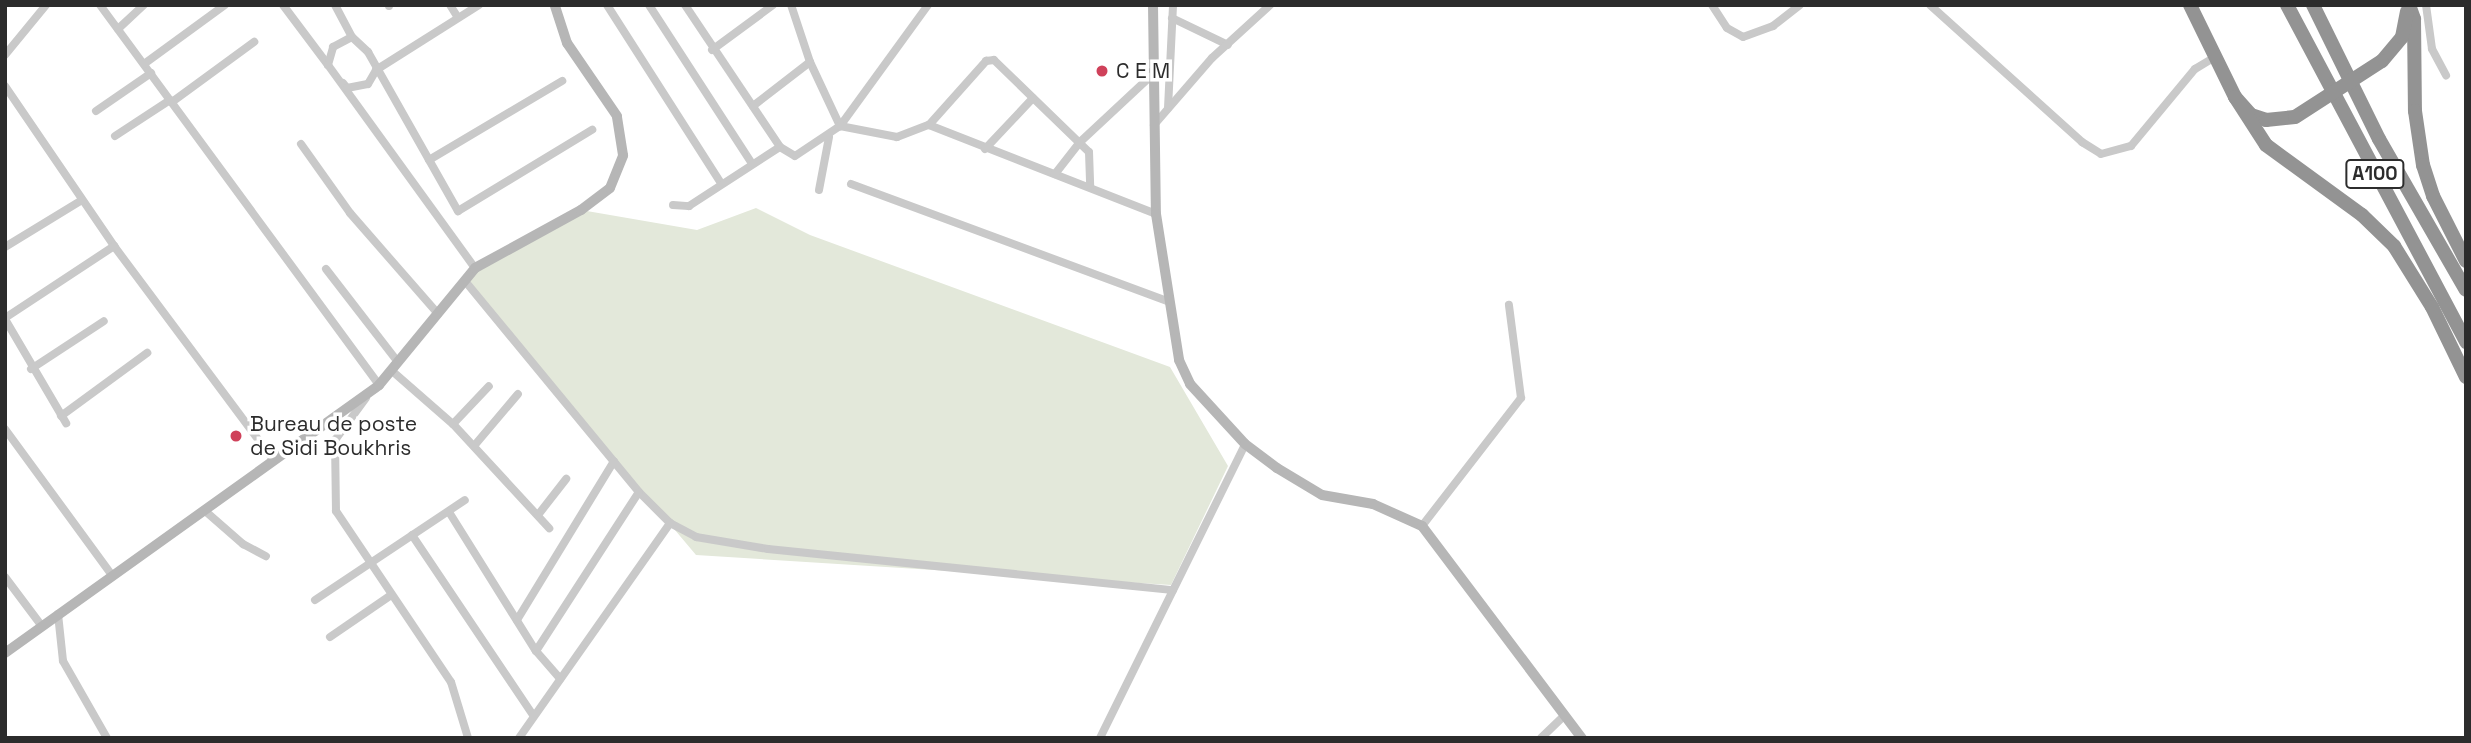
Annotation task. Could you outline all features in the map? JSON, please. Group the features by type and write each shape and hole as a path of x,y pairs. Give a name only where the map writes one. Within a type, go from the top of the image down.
{"highway":[{"name":"A100","path":"2287,5 2466,342"},
{"name":"A100","path":"2313,5 2379,139 2466,290"},
{"path":"2235,97 2251,115 2266,120 2294,117 2382,61 2402,37 2408,5"},
{"path":"2408,5 2414,19 2415,111 2423,165 2433,196 2466,261"},
{"path":"2191,6 2235,97 2266,145 2362,215 2394,246 2438,317 2466,377"}],"main road":[{"path":"5,653 379,385 475,268 581,210 610,188 623,155 617,116 567,43 555,5"},
{"path":"1153,5 1156,214 1167,301 1179,360 1190,384 1245,444 1322,495 1373,505 1422,526 1582,738"}],"street":[{"path":"5,55 46,5"},
{"path":"100,5 379,385 349,415 335,440 333,477 336,511 370,566 451,682 468,738"},
{"path":"118,29 144,5"},
{"path":"144,64 225,5"},
{"path":"283,5 475,268"},
{"path":"335,5 352,37 369,52 376,70 458,211 592,130"},
{"path":"450,5 458,18"},
{"path":"328,65 347,88 368,84 376,70 479,5"},
{"path":"607,5 720,182"},
{"path":"649,5 751,162"},
{"path":"685,5 712,50 780,147 795,156 829,137 840,126 928,5"},
{"path":"712,50 773,5"},
{"path":"791,5 810,62 840,126"},
{"path":"1168,108 1172,5"},
{"path":"1154,125 1228,45 1270,5"},
{"path":"1712,5 1727,28 1743,37 1773,26 1800,5"},
{"path":"1930,5 2082,142 2101,154 2131,146 2195,69 2215,57"},
{"path":"2426,5 2432,49 2446,75"},
{"path":"1172,18 1228,45"},
{"path":"328,65 333,47 352,37"},
{"path":"114,136 172,101 254,42"},
{"path":"840,126 897,137 929,125 989,59 1079,143 1092,159 1090,187"},
{"path":"753,106 810,62"},
{"path":"96,111 151,73"},
{"path":"1055,174 1079,143 1153,73"},
{"path":"429,160 562,80"},
{"path":"5,86 9,104 274,461"},
{"path":"985,149 1032,98"},
{"path":"929,125 1156,214"},
{"path":"819,190 829,137"},
{"path":"302,144 350,213 438,314"},
{"path":"673,205 689,206 720,182 780,147"},
{"path":"851,184 1167,301"},
{"path":"5,247 82,200"},
{"path":"114,246 5,318 30,359 31,369 64,419 147,353"},
{"path":"326,269 394,366 453,424 549,528"},
{"path":"465,281 639,492 670,523 718,543 1173,590"},
{"path":"1422,526 1521,398 1508,305"},
{"path":"31,369 104,321"},
{"path":"5,338 13,332"},
{"path":"453,424 489,386"},
{"path":"474,446 519,394"},
{"path":"5,429 112,575"},
{"path":"1100,738 1245,444"},
{"path":"517,620 614,461"},
{"path":"538,515 566,479"},
{"path":"536,651 639,492"},
{"path":"316,600 465,500"},
{"path":"204,510 243,544 267,556"},
{"path":"449,512 536,651 560,679"},
{"path":"524,735 533,715 670,523"},
{"path":"412,535 533,715"},
{"path":"5,577 41,625"},
{"path":"330,637 391,595"},
{"path":"58,614 63,661 107,738"},
{"path":"1541,738 1565,715"}],"shaded area":[{"path":"756,208 810,235 1170,367 1228,466 1171,585 696,555 465,281 475,268 581,210 697,230"}],"place":[{"name":"C E M","path":"1102,71"},
{"name":"Bureau de poste de Sidi Boukhris","path":"236,436"}]}
